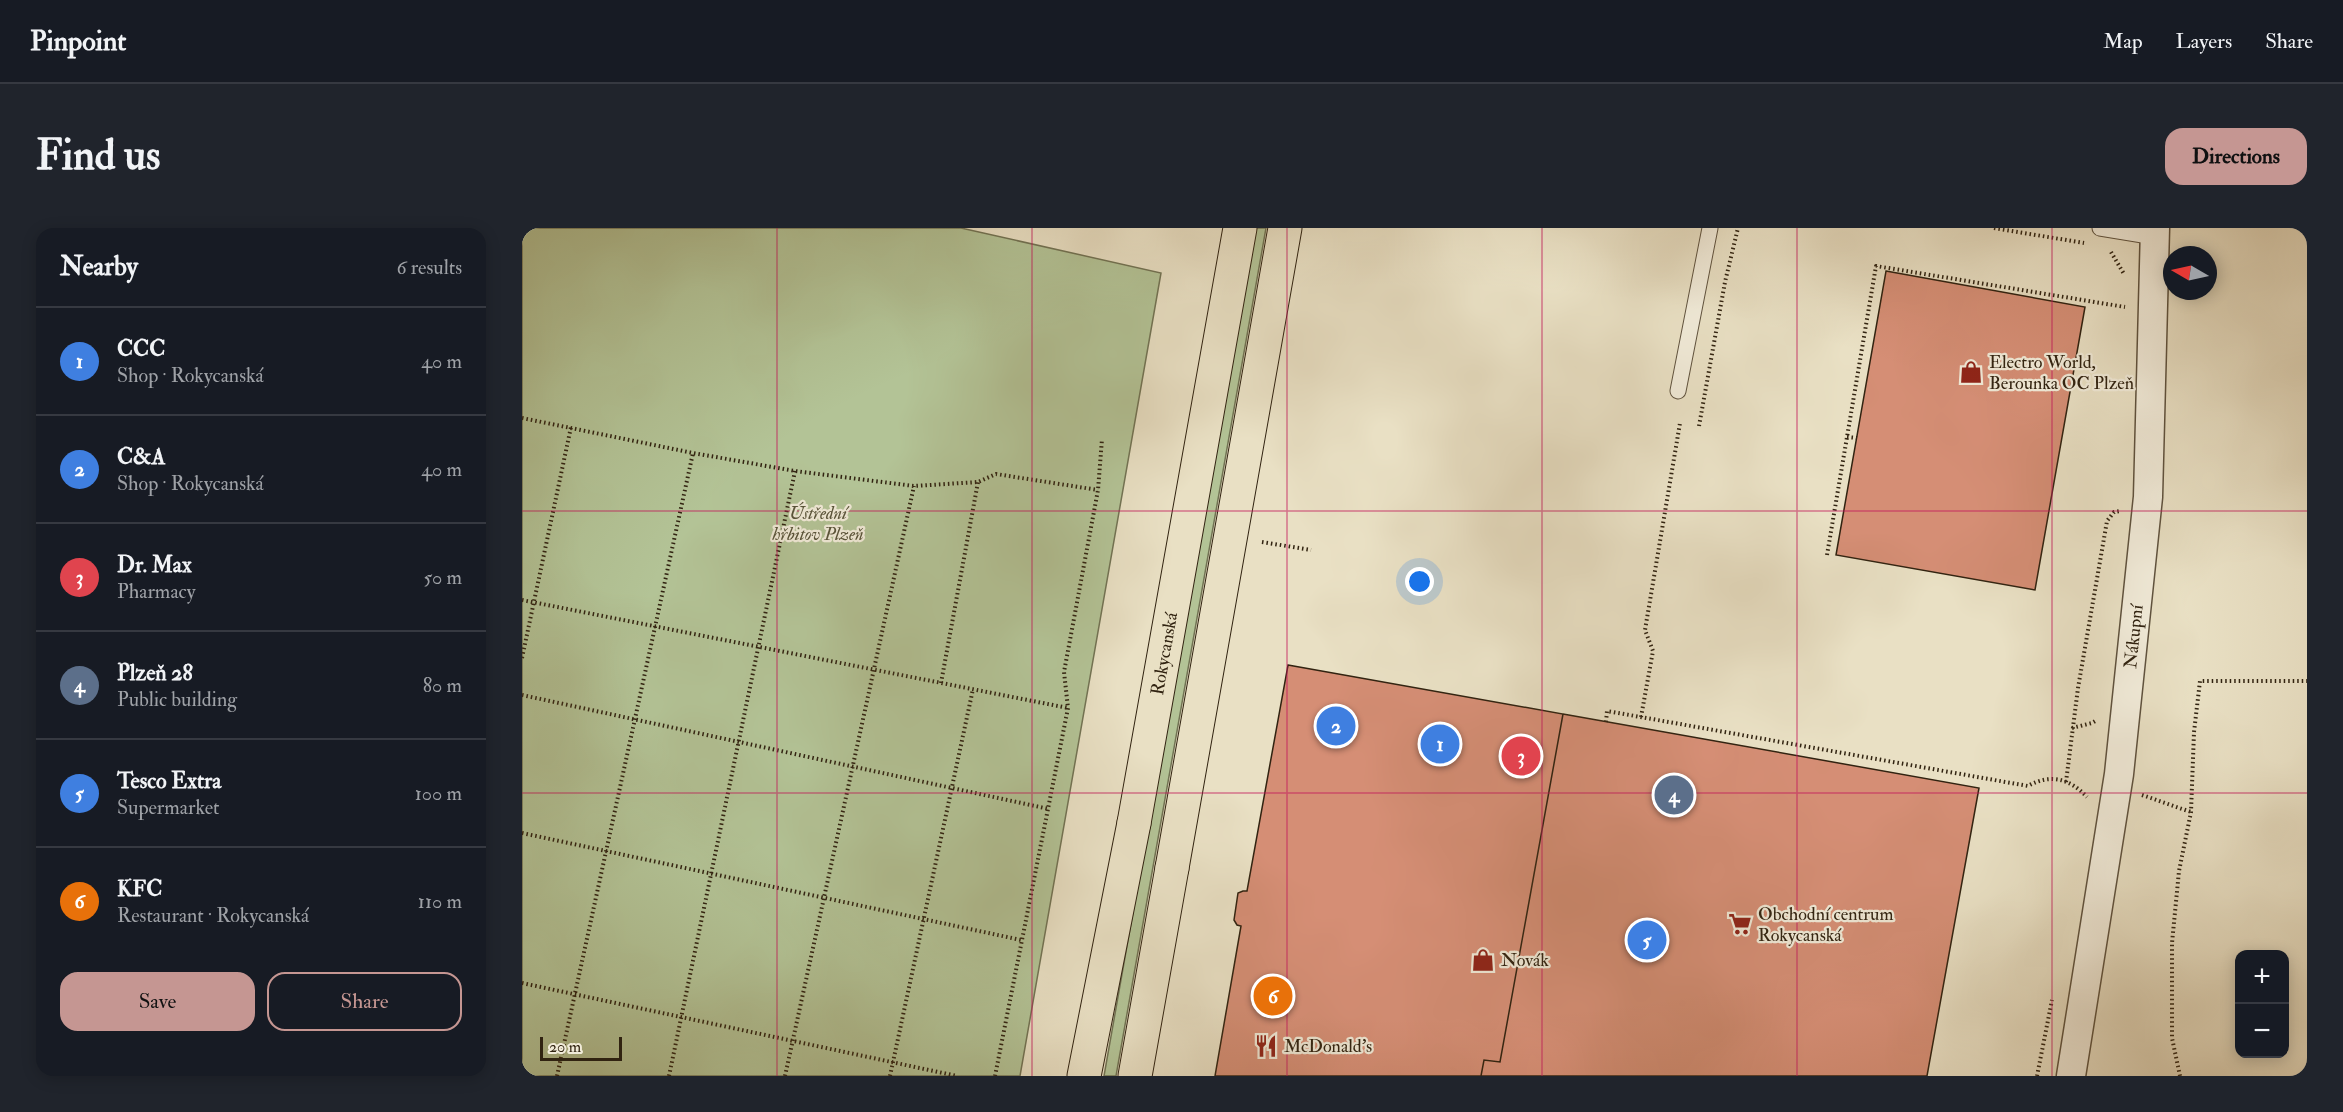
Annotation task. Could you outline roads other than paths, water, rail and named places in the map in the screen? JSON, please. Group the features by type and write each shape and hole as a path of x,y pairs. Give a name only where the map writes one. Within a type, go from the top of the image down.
{"main road":[{"name":"Rokycanská","path":"1084,1076 1134,822 1240,228"},
{"path":"1135,1076 1285,228"}],"street":[{"name":"Nákupní","path":"2071,1076 2120,774 2148,497 2155,232"}],"lane":[{"path":"1678,392 1710,228"},
{"path":"2100,228 2155,232"}],"place":[{"name":"Electro World, Berounka OC Plzeň","path":"1971,372"},
{"name":"C&A","path":"1336,726"},
{"name":"CCC","path":"1440,744"},
{"name":"Dr. Max","path":"1521,756"},
{"name":"Plzeň 28","path":"1674,795"},
{"name":"Obchodní centrum Rokycanská","path":"1740,924"},
{"name":"Tesco Extra","path":"1647,940"},
{"name":"Novák","path":"1483,960"},
{"name":"KFC","path":"1273,996"},
{"name":"McDonald's","path":"1266,1046"}],"park label":[{"name":"Ústřední hřbitov Plzeň","path":"818,523"}]}
